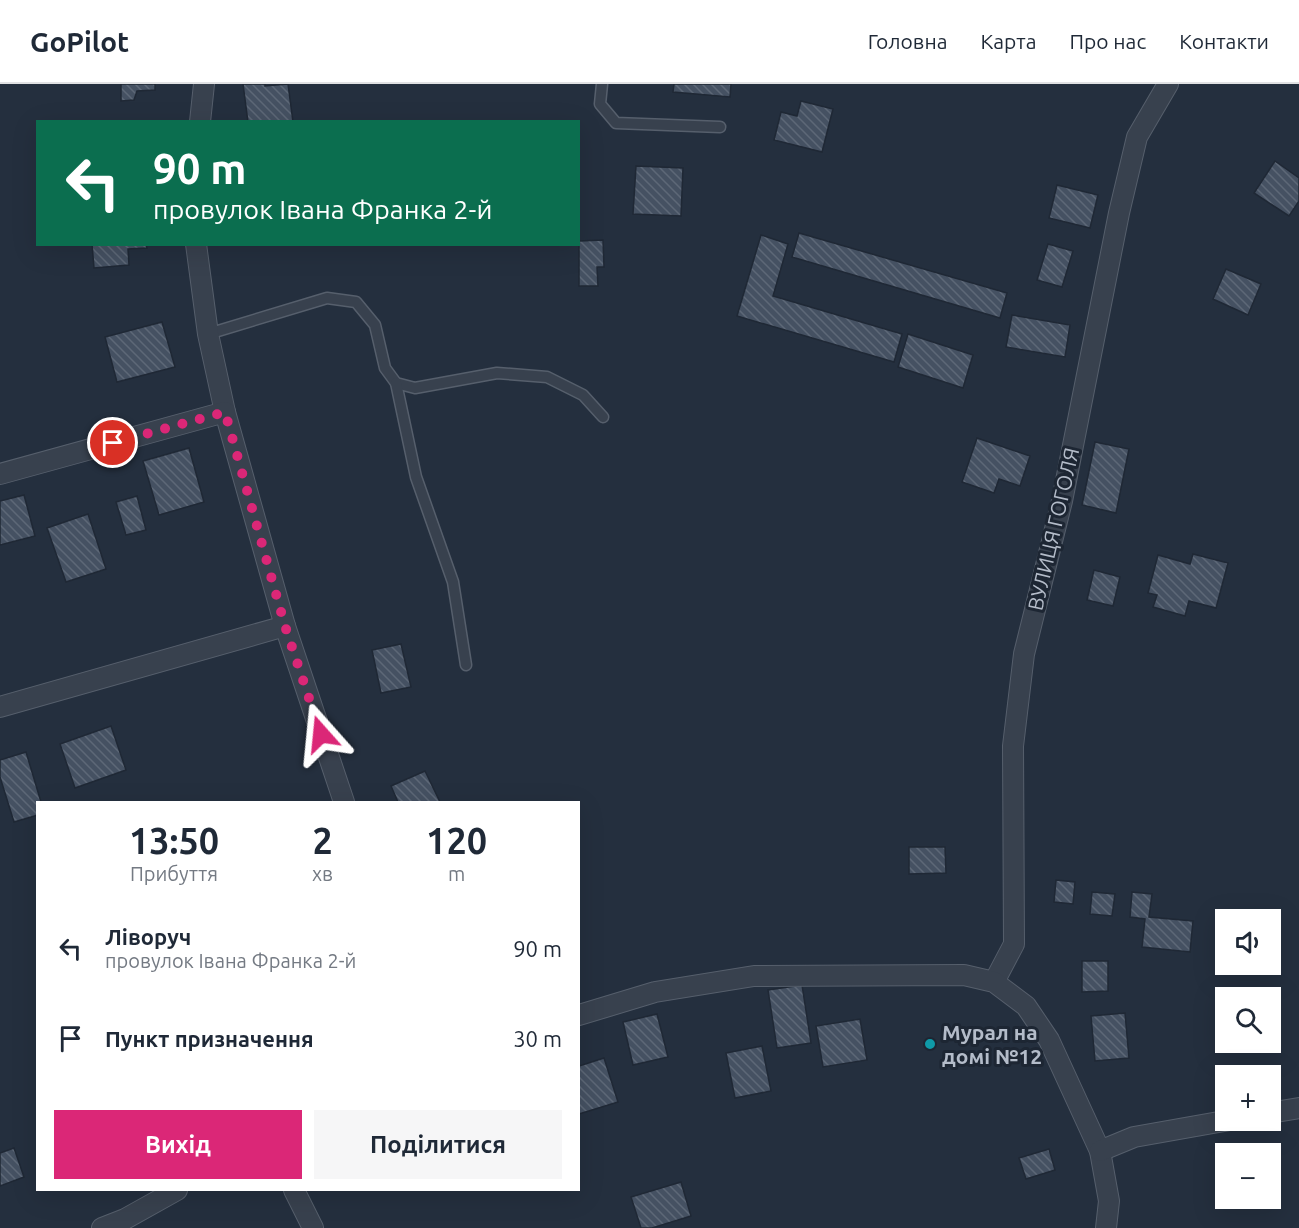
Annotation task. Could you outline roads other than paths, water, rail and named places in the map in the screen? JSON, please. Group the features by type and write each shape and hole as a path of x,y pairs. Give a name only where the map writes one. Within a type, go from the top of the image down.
{"street":[{"path":"200,120 204,84"},
{"name":"ВУЛИЦЯ ГОГОЛЯ","path":"994,982 1014,944 1013,746 1024,654 1062,501 1119,213 1137,137 1168,84"},
{"path":"196,246 208,334 225,412 285,626 344,801"},
{"path":"0,474 225,412"},
{"path":"0,707 285,626"},
{"path":"580,1015 655,992 754,976 964,975 994,982 1026,1006 1049,1040 1100,1151 1109,1201 1106,1228"},
{"path":"1281,1111 1299,1108"},
{"path":"1100,1151 1134,1137 1215,1123"},
{"path":"102,1228 175,1191"},
{"path":"294,1191 313,1228"}],"lane":[{"path":"602,84 600,104 616,123 720,127"},
{"path":"208,334 327,298 356,302 375,325 385,368 396,383 416,477 453,582 466,665"},
{"path":"396,383 415,388 497,373 546,377 583,395 603,417"}],"place":[{"name":"Мурал на домі №12","path":"930,1044"}]}
